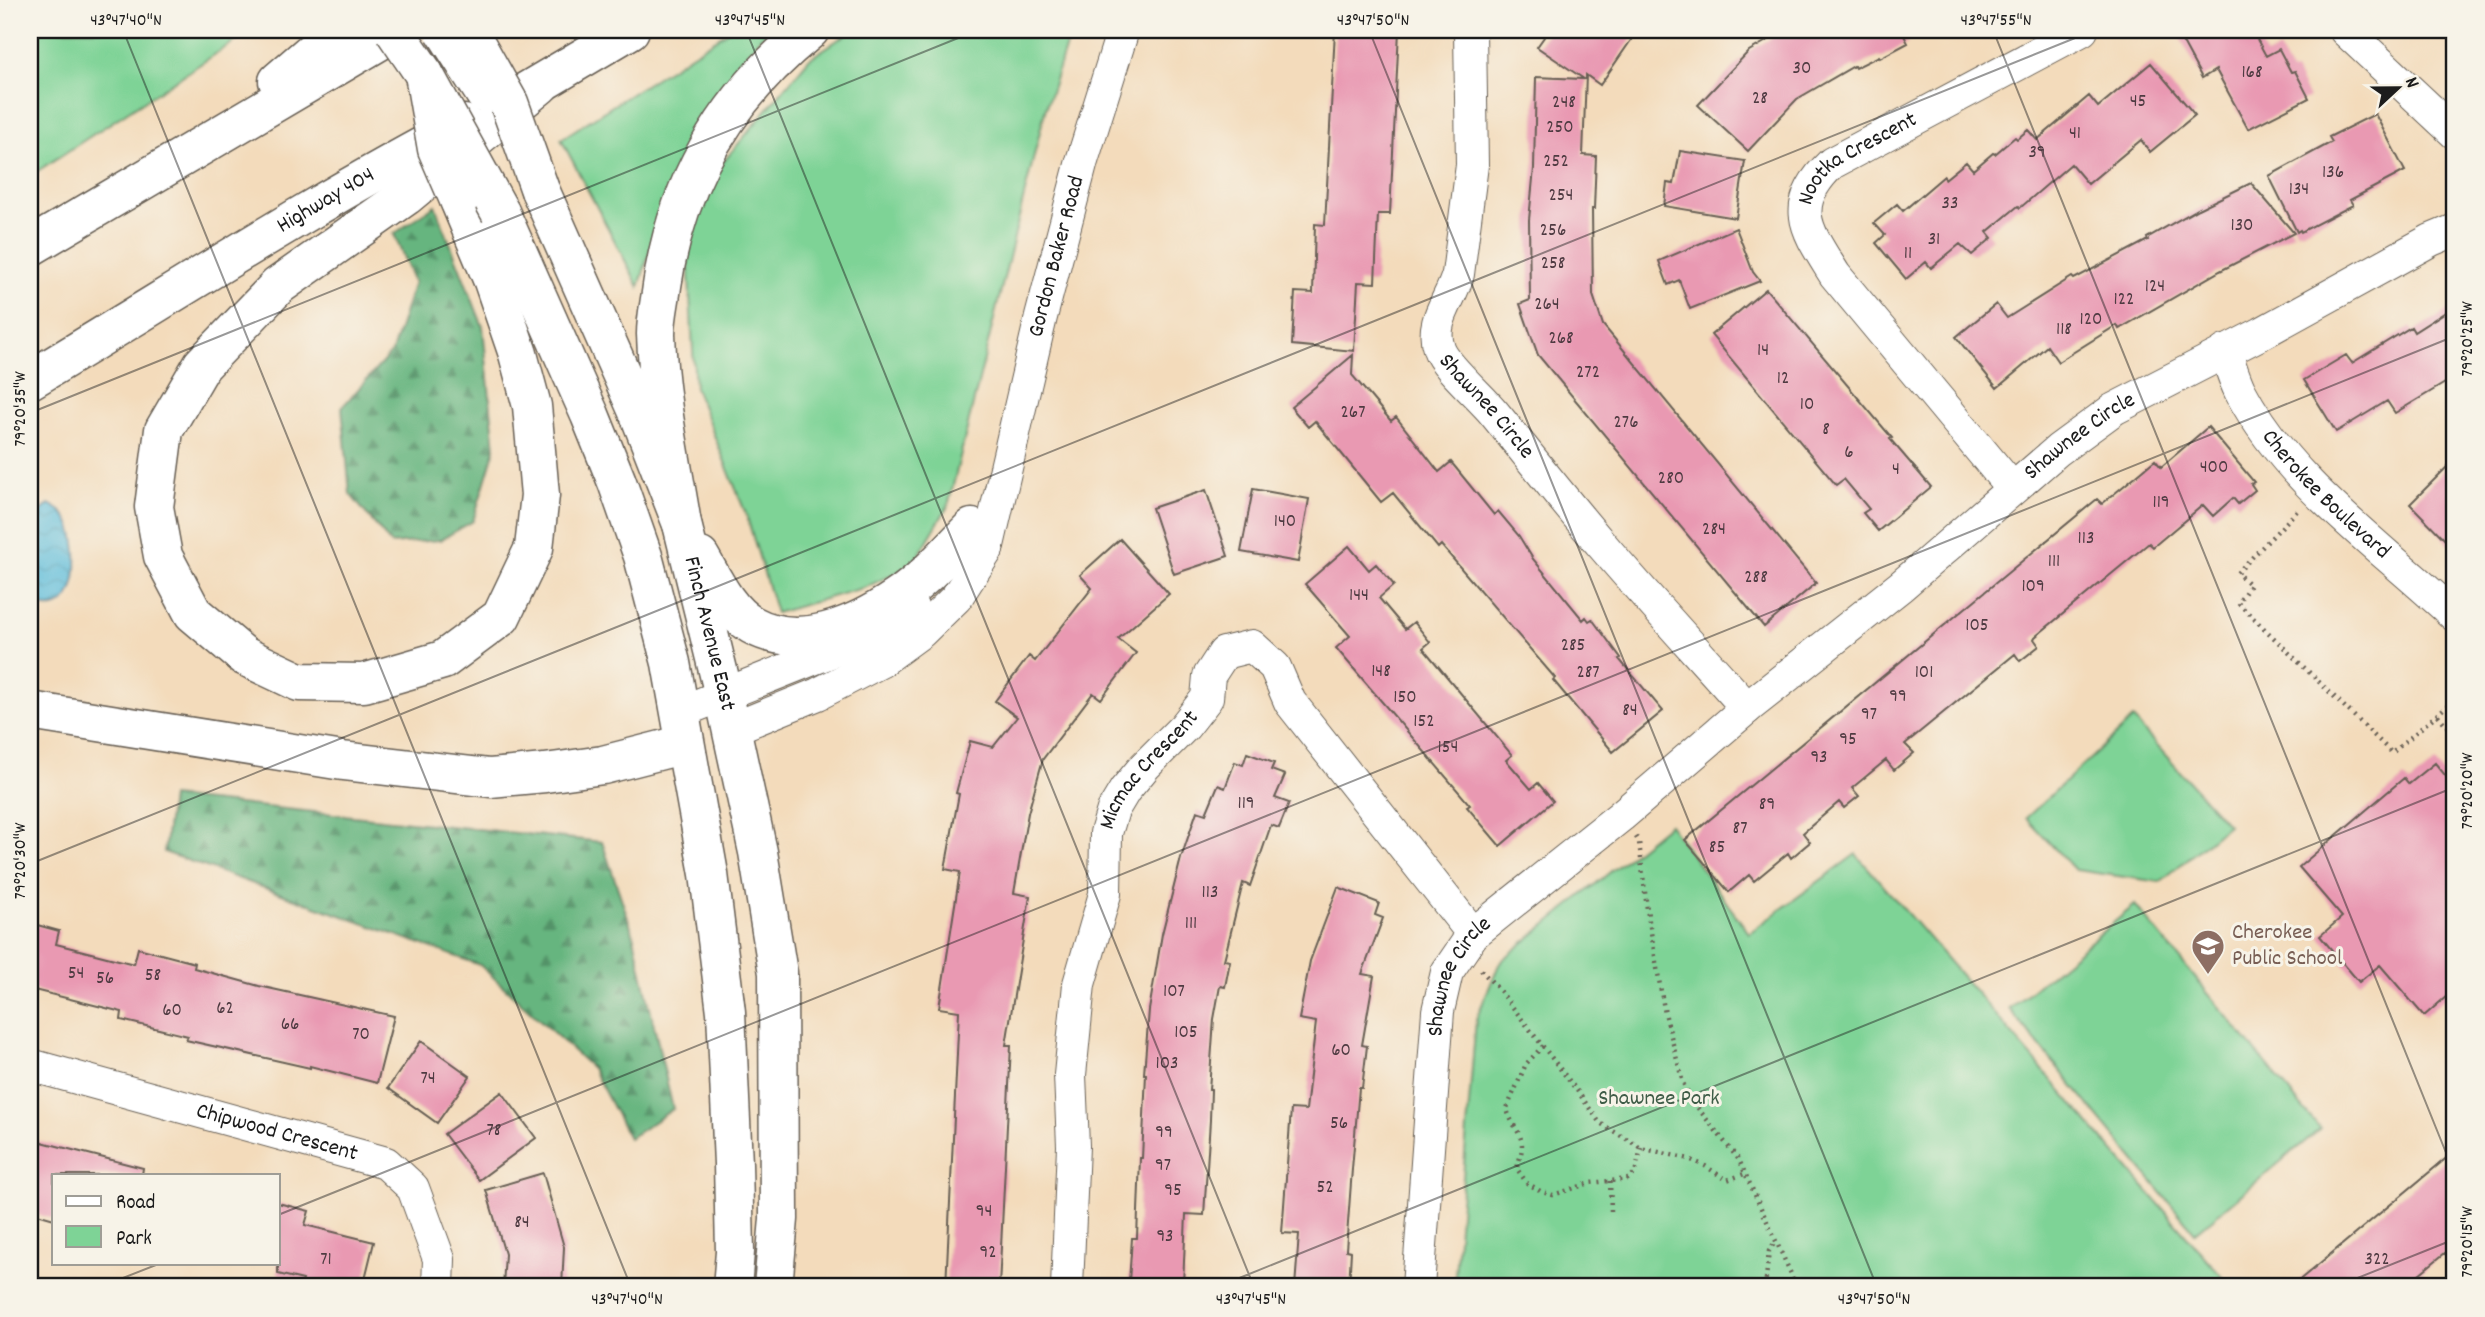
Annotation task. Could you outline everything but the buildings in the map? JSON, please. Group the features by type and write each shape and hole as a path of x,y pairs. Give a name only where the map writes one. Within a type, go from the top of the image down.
{"main road":[{"path":"201,148 337,30"},
{"path":"30,247 396,30"},
{"name":"Finch Avenue East","path":"396,30 424,74 500,212 590,415 643,556 671,663 709,874 726,1012 733,1164 732,1287"},
{"name":"Finch Avenue East","path":"444,30 506,127 540,190 639,414 682,524 728,712 758,852 778,973 779,1219 773,1287"},
{"path":"468,30 509,103 540,190"},
{"name":"Highway 404","path":"30,380 397,159 540,85 630,30"},
{"path":"810,30 778,55 728,113 688,187 667,251 656,330 657,363 682,524 723,597 750,624 776,634 800,637 824,634 866,617 898,597 972,528"},
{"path":"424,74 437,149 459,200 497,293 532,406 540,495 534,548 501,617 443,660 363,684 299,682 244,656 193,613 163,556 154,507 164,430 202,365 278,286 406,196 540,85"},
{"path":"30,711 343,761 490,778 603,765 682,728 728,712"}],"street":[{"name":"Gordon Baker Road","path":"728,712 818,694 880,662 921,632 956,598 987,550 1041,317 1078,174 1124,30"},
{"name":"Shawnee Circle","path":"1471,30 1472,165 1458,274 1455,287 1438,318 1439,349 1449,366 1481,398 1601,544 1747,708"},
{"name":"Nootka Crescent","path":"2012,488 1835,275 1815,243 1805,218 1807,201 1810,188 1832,163 2082,30"},
{"path":"2345,30 2455,133"},
{"name":"Shawnee Circle","path":"1418,1287 1438,1011 1447,972 1473,934 1621,816 1747,708 1901,586 2058,450 2114,409 2431,240 2455,230"},
{"name":"Cherokee Boulevard","path":"2225,351 2239,389 2261,425 2306,480 2455,616"},
{"name":"Gordon Baker Road","path":"728,712 873,635 909,610 934,586 1002,485"},
{"name":"Micmac Crescent","path":"1067,1287 1073,1146 1070,1075 1079,984 1105,894 1106,833 1113,810 1125,790 1144,766 1185,726 1207,698 1209,676 1224,653 1252,646 1275,667 1290,702 1473,934"},
{"name":"Chipwood Crescent","path":"30,1065 386,1163 413,1188 439,1259 438,1287"}],"path":[{"path":"2303,505 2237,573 2250,585 2238,603 2392,753 2455,699"},
{"path":"2438,715 2455,736"},
{"path":"1621,816 1639,842 1664,1009 1683,1083 1693,1102 1739,1160 1797,1287"},
{"path":"1478,965 1600,1123 1641,1148 1689,1159 1727,1180 1744,1174"},
{"path":"1543,1046 1526,1064 1507,1103 1508,1116 1518,1130 1522,1146 1518,1172 1527,1182 1549,1195 1560,1194 1590,1183 1622,1181 1632,1177 1641,1148"},
{"path":"1610,1181 1611,1211"},
{"path":"1765,1287 1769,1251 1775,1242"}],"green space":[{"path":"30,30 252,30 30,176"},
{"path":"730,30 772,30 760,38 700,122 665,200 639,287 561,139"},
{"path":"853,30 1071,30 1045,111 948,506 913,565 866,587 776,613 746,514 695,388 688,258 699,191 809,59"},
{"path":"435,205 483,327 495,449 473,521 440,540 391,544 350,494 342,407 392,352 414,282 394,234"},
{"path":"2133,719 2228,825 2160,882 2075,870 2026,818"},
{"path":"171,797 602,842 633,933 673,1109 629,1138 592,1068 480,965 164,852"},
{"name":"Shawnee Park","path":"1669,824 1749,933 1856,854 2230,1286 1454,1287 1476,1019 1500,962"},
{"path":"2135,905 2320,1129 2195,1233 2009,1009"}],"water":[{"path":"49,504 65,516 72,531 76,555 74,580 71,592 65,601 57,606 30,606 30,519"}],"place":[{"name":"Cherokee Public School","path":"2208,976"}]}
